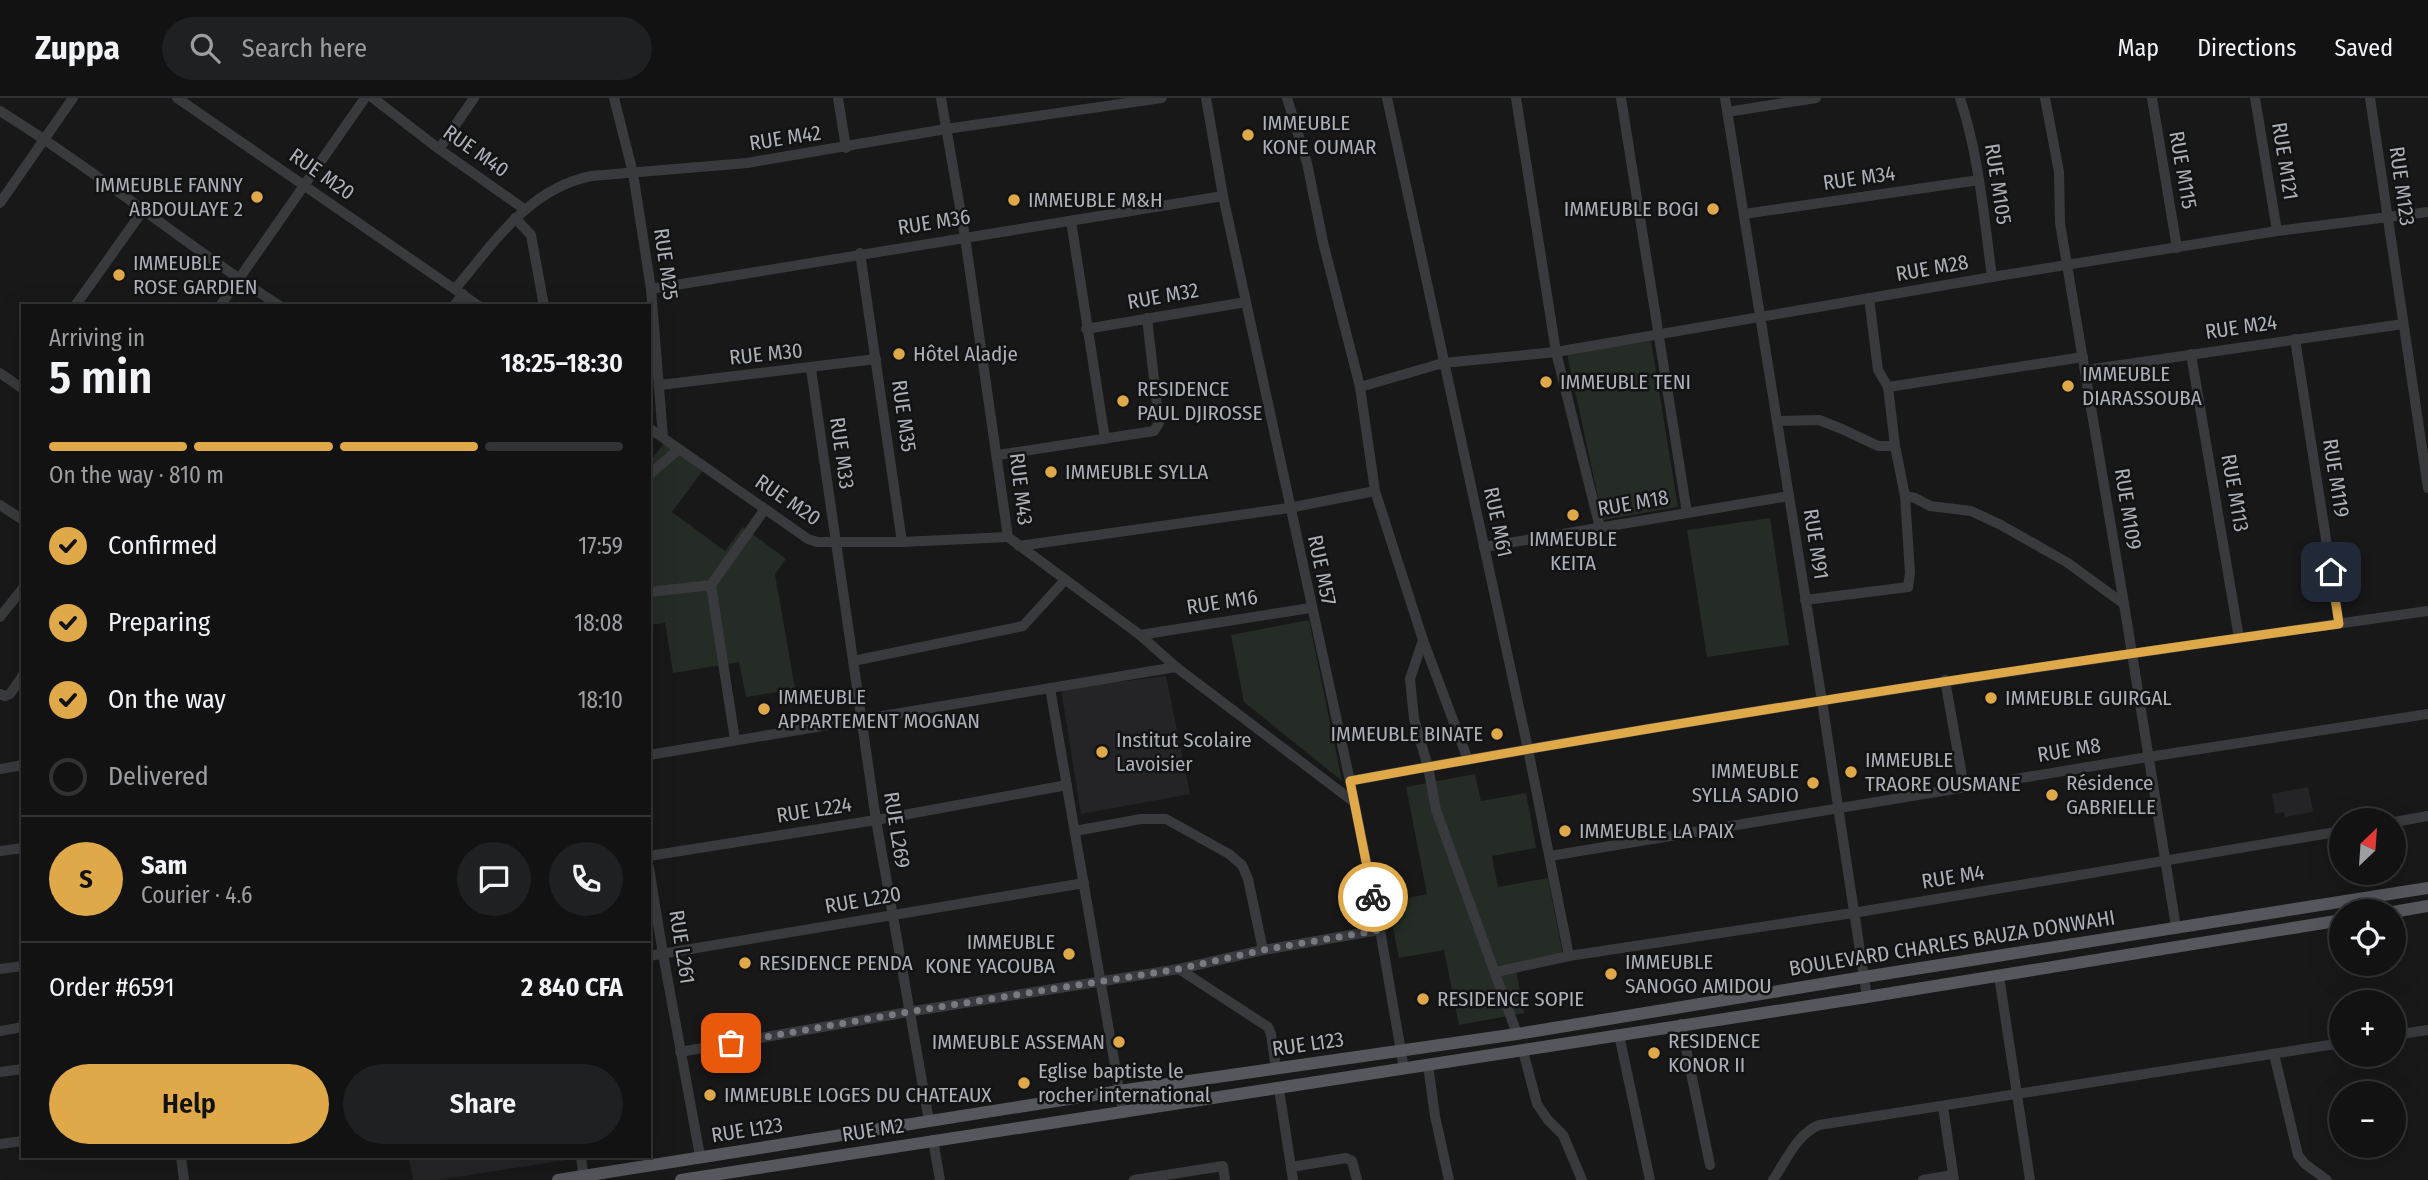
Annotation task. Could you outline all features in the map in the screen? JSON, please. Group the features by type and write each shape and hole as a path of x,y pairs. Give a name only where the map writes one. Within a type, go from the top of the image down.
{"main road":[{"name":"BOULEVARD CHARLES BAUZA DONWAHI","path":"1400,1050 1517,1034 2428,888"},
{"path":"2406,910 2428,906"},
{"name":"BOULEVARD CHARLES BAUZA DONWAHI","path":"1404,1069 2329,922"},
{"name":"RUE L123","path":"558,1180 1119,1091 1400,1050"},
{"name":"RUE M2","path":"681,1180 748,1175 933,1140 1404,1069"}],"street":[{"path":"0,204 73,98"},
{"name":"RUE M20","path":"177,98 476,304"},
{"path":"221,304 365,98"},
{"name":"RUE M40","path":"373,98 439,149 524,208"},
{"path":"439,149 474,98"},
{"name":"RUE M25","path":"614,98 634,173 651,289 663,437"},
{"path":"838,98 846,148"},
{"name":"RUE M43","path":"941,98 965,237 1008,537 1140,635 1177,667 1354,802"},
{"name":"RUE M42","path":"455,304 459,292 524,208 576,179 747,163 946,129 1162,98"},
{"name":"RUE M57","path":"1206,98 1223,196 1310,608 1350,781 1404,1069"},
{"path":"1287,98 1307,163 1360,387 1375,491 1423,640 1468,760"},
{"name":"RUE M61","path":"1387,98 1528,749 1569,956"},
{"path":"1516,98 1556,352 1600,528"},
{"path":"1621,98 1688,513"},
{"name":"RUE M91","path":"1725,98 1867,997"},
{"path":"1727,112 1816,98"},
{"name":"RUE M105","path":"1960,98 1970,127 1992,277"},
{"name":"RUE M109","path":"2045,98 2059,172 2060,223 2176,927"},
{"name":"RUE M115","path":"2151,98 2177,248"},
{"name":"RUE M121","path":"2255,98 2277,231"},
{"name":"RUE M123","path":"2370,98 2428,488"},
{"path":"0,111 45,139 239,280 277,304"},
{"name":"RUE M34","path":"1744,214 1979,180"},
{"name":"RUE M36","path":"651,289 1223,196"},
{"path":"76,304 144,209"},
{"name":"RUE M28","path":"1360,387 1443,363 1556,352 2277,231 2386,215 2428,212"},
{"path":"515,218 531,235 544,304"},
{"path":"1071,221 1105,439"},
{"name":"RUE M35","path":"860,254 902,542"},
{"path":"1805,600 1908,587 1910,573 1905,496 1895,446 1888,387 1878,370 1869,298"},
{"name":"RUE M32","path":"1086,329 1246,302"},
{"path":"998,454 1154,431 1159,423 1147,318"},
{"name":"RUE M24","path":"2085,370 2403,324"},
{"name":"RUE M119","path":"2295,339 2339,624"},
{"name":"RUE M113","path":"2191,354 2239,638"},
{"path":"1888,387 2083,356"},
{"name":"RUE M30","path":"660,385 877,359"},
{"name":"RUE M33","path":"811,369 836,543"},
{"path":"0,373 21,384"},
{"path":"1777,421 1819,420 1878,446 1895,446"},
{"name":"RUE M20","path":"651,429 817,542 902,542 1008,537"},
{"path":"651,473 679,449"},
{"path":"1019,546 1289,508 1375,491"},
{"name":"RUE M18","path":"1484,547 1789,496"},
{"path":"1905,496 1930,506 1971,512 2001,525 2068,564 2124,604"},
{"path":"0,505 21,519"},
{"path":"735,740 711,585 765,509"},
{"name":"RUE L269","path":"836,543 876,820 929,1121"},
{"path":"853,661 1023,626 1065,580"},
{"path":"651,592 711,585"},
{"path":"0,617 21,591"},
{"name":"RUE M16","path":"1140,635 1310,608"},
{"path":"1350,781 1945,680 2428,611"},
{"path":"1423,640 1410,679 1414,719 1428,767 1436,810 1517,1034"},
{"path":"651,755 1177,667"},
{"path":"1945,680 1964,787"},
{"path":"0,694 5,696 20,687"},
{"path":"1049,688 1123,1112"},
{"name":"RUE M8","path":"1550,856 2148,757 2428,714"},
{"path":"0,769 21,765"},
{"name":"RUE L224","path":"651,856 876,820 1067,785"},
{"path":"2406,820 2428,816"},
{"path":"1075,831 1141,819 1166,819 1229,854 1242,865 1248,879 1263,950"},
{"name":"RUE M4","path":"1496,972 1569,956 1853,913 2329,833"},
{"path":"0,851 21,848"},
{"name":"RUE L261","path":"651,880 700,1156"},
{"name":"RUE L220","path":"651,956 1084,883"},
{"path":"680,1052 1179,969 1263,950 1380,930"},
{"path":"0,970 21,966"},
{"path":"1179,969 1268,1027 1276,1068"},
{"path":"1999,976 2030,1180"},
{"path":"1681,1024 1710,1165"},
{"path":"0,1031 21,1027"},
{"path":"2406,1033 2428,1030"},
{"path":"1619,1035 1650,1180"},
{"path":"1773,1180 1802,1136 1819,1125 2329,1045"},
{"path":"1523,1051 1537,1104 1563,1135 1582,1180"},
{"path":"2274,1054 2298,1155 2305,1164 2327,1180"},
{"path":"1428,1065 1435,1116 1449,1180"},
{"path":"0,1072 21,1069"},
{"path":"1279,1088 1293,1180"},
{"path":"1923,1180 1954,1177 1943,1107"},
{"path":"933,1140 940,1180"},
{"path":"0,1144 21,1141"},
{"path":"181,1158 184,1180"},
{"path":"581,1158 584,1178"},
{"path":"1291,1167 1346,1158 1352,1161 1357,1180"},
{"path":"1134,1180 1223,1166 1226,1180"}],"shaded area":[{"path":"1651,341 1678,507 1603,520 1567,354"},
{"path":"665,442 703,470 672,512 725,551 743,527 786,559 775,574 795,689 746,697 739,662 673,673 665,623 651,625 651,460"},
{"path":"1770,518 1789,645 1707,657 1687,530"},
{"path":"1309,620 1342,781 1244,702 1231,635"},
{"path":"1166,676 1190,794 1081,814 1061,689"},
{"path":"1475,774 1481,801 1526,793 1536,848 1492,856 1498,887 1548,878 1564,961 1516,970 1524,1013 1459,1025 1444,950 1399,958 1388,902 1427,894 1406,787"},
{"path":"2308,787 2313,812 2285,817 2284,812 2275,814 2272,794"},
{"path":"409,1158 573,1158 438,1180 413,1180"}],"way so far":[{"path":"731,1043 1179,969 1263,950 1380,930 1373,897"}],"place":[{"name":"IMMEUBLE KONE OUMAR","path":"1248,135"},
{"name":"IMMEUBLE FANNY ABDOULAYE 2","path":"257,197"},
{"name":"IMMEUBLE M&H","path":"1014,200"},
{"name":"IMMEUBLE BOGI","path":"1713,209"},
{"name":"IMMEUBLE ROSE GARDIEN","path":"119,275"},
{"name":"Hôtel Aladje","path":"899,354"},
{"name":"IMMEUBLE TENI","path":"1546,382"},
{"name":"IMMEUBLE DIARASSOUBA","path":"2068,386"},
{"name":"RESIDENCE PAUL DJIROSSE","path":"1123,401"},
{"name":"IMMEUBLE SYLLA","path":"1051,472"},
{"name":"IMMEUBLE KEITA","path":"1573,515"},
{"name":"IMMEUBLE GUIRGAL","path":"1991,698"},
{"name":"IMMEUBLE APPARTEMENT MOGNAN","path":"764,709"},
{"name":"IMMEUBLE BINATE","path":"1497,734"},
{"name":"Institut Scolaire Lavoisier","path":"1102,752"},
{"name":"IMMEUBLE TRAORE OUSMANE","path":"1851,772"},
{"name":"IMMEUBLE SYLLA SADIO","path":"1813,783"},
{"name":"Résidence GABRIELLE","path":"2052,795"},
{"name":"IMMEUBLE LA PAIX","path":"1565,831"},
{"name":"IMMEUBLE KONE YACOUBA","path":"1069,954"},
{"name":"RESIDENCE PENDA","path":"745,963"},
{"name":"IMMEUBLE SANOGO AMIDOU","path":"1611,974"},
{"name":"RESIDENCE SOPIE","path":"1423,999"},
{"name":"IMMEUBLE ASSEMAN","path":"1119,1042"},
{"name":"RESIDENCE KONOR II","path":"1654,1053"},
{"name":"Eglise baptiste le rocher international","path":"1024,1083"},
{"name":"IMMEUBLE LOGES DU CHATEAUX","path":"710,1095"}],"route":[{"path":"1373,897 1350,781 1945,680 2339,624 2331,572"}]}
